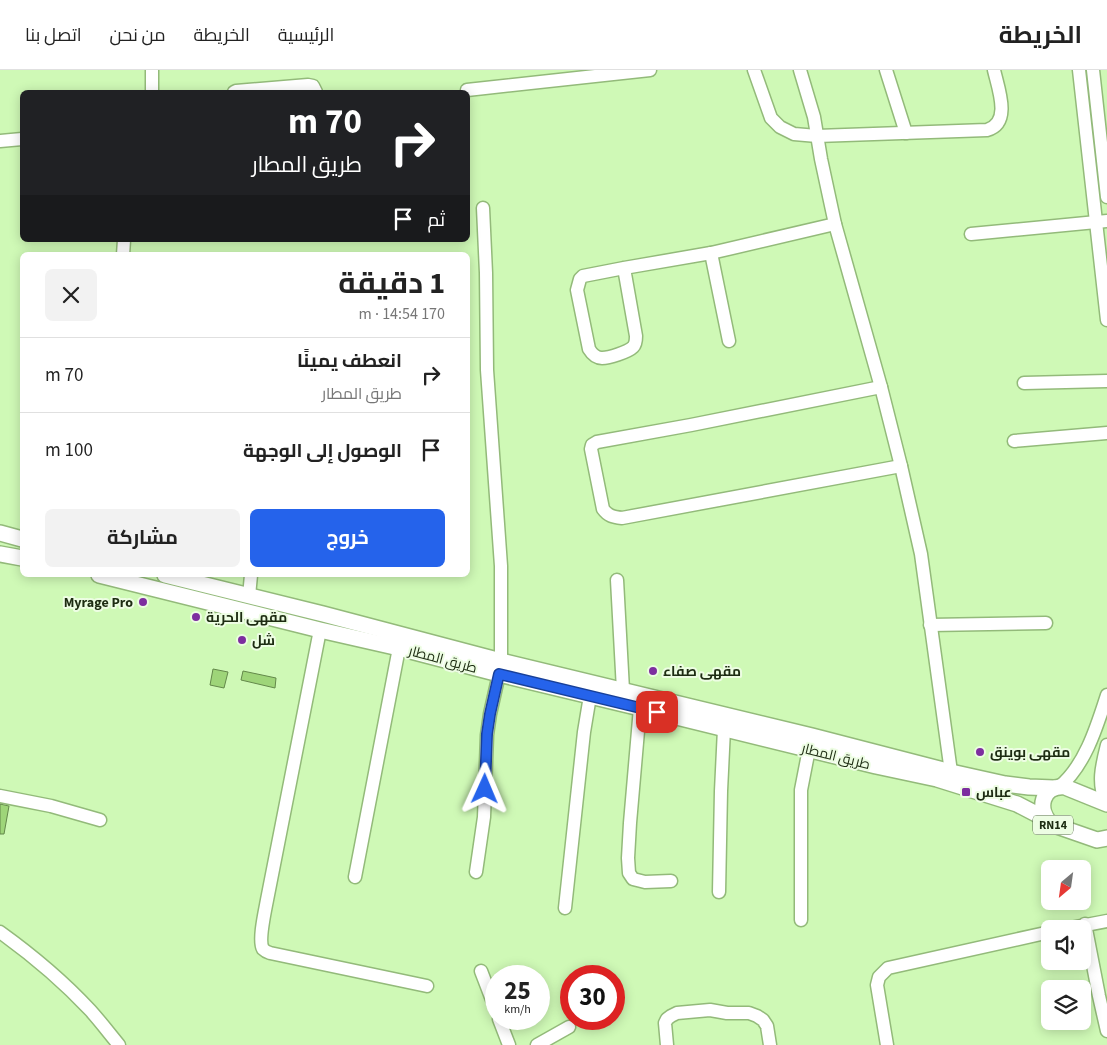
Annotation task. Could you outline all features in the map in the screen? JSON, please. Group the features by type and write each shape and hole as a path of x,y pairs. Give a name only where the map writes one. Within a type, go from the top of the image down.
{"main road":[{"path":"0,533 20,538"},
{"path":"0,554 20,558"},
{"name":"طريق المطار","path":"107,577 399,648 623,690 951,772 1011,785 1056,788"},
{"name":"طريق المطار","path":"173,577 249,596 500,667 590,696 937,780 1017,804 1046,819"},
{"name":"RN14","path":"1106,803 1065,787 1056,788 1048,793 1042,806 1043,813 1051,824 1096,840 1107,838"}],"street":[{"path":"152,70 152,90"},
{"path":"467,90 650,70"},
{"path":"754,70 771,118 780,127 794,134 817,136 987,130 995,126 1001,116 1002,102 994,70"},
{"path":"800,70 814,117 820,159 835,224 881,387 901,466 920,554 951,772"},
{"path":"886,70 906,133"},
{"path":"1079,70 1102,222 1107,320"},
{"path":"1093,70 1107,197"},
{"path":"248,90 308,85 313,86 315,90"},
{"path":"0,141 20,139"},
{"path":"476,872 484,816 487,734 500,667 501,566 486,370 486,273 482,208"},
{"path":"971,234 1102,222"},
{"path":"624,268 636,336 634,345 626,351 602,358 592,354 589,349 577,290 580,279 587,274 711,253 835,224"},
{"path":"711,253 728,341"},
{"path":"1024,383 1107,381"},
{"path":"881,387 597,442 592,445 591,449 603,509 612,517 622,518 901,466"},
{"path":"1014,441 1107,432"},
{"path":"249,596 250,577"},
{"path":"617,580 623,690"},
{"path":"930,625 1046,623"},
{"path":"320,630 267,900 261,938 262,947 270,953 427,986"},
{"path":"355,877 399,648"},
{"path":"1056,788 1071,775 1080,762 1107,695"},
{"path":"565,908 584,732 590,696"},
{"path":"640,708 630,824 629,873 632,879 644,882 671,882"},
{"path":"719,892 724,728"},
{"path":"1106,803 1101,790 1100,780 1107,745"},
{"path":"801,920 801,790 809,749"},
{"path":"0,796 51,806 100,820"},
{"path":"1091,923 1107,921"},
{"path":"0,932 62,982 90,1010 119,1045"},
{"path":"887,1045 877,985 878,977 888,968 1041,934"},
{"path":"1091,955 1107,1031"},
{"path":"481,971 485,981"},
{"path":"668,1045 665,1024 667,1019 677,1013 710,1010 727,1013 749,1012 757,1016 767,1026 770,1045"},
{"path":"503,1030 509,1045"},
{"path":"537,1045 564,1030"}],"building":[{"path":"213,669 228,672 224,688 210,685"},
{"path":"243,671 276,678 275,688 241,680"},
{"path":"0,804 9,806 4,834 0,834"}],"place":[{"name":"Myrage Pro","path":"143,602"},
{"name":"مقهى الحرية","path":"196,617"},
{"name":"شل","path":"242,640"},
{"name":"مقهى صفاء","path":"653,671"},
{"name":"مقهى بوينق","path":"980,752"},
{"name":"عباس","path":"966,792"}],"route":[{"path":"485,789 487,734 499,674 657,712"}]}
